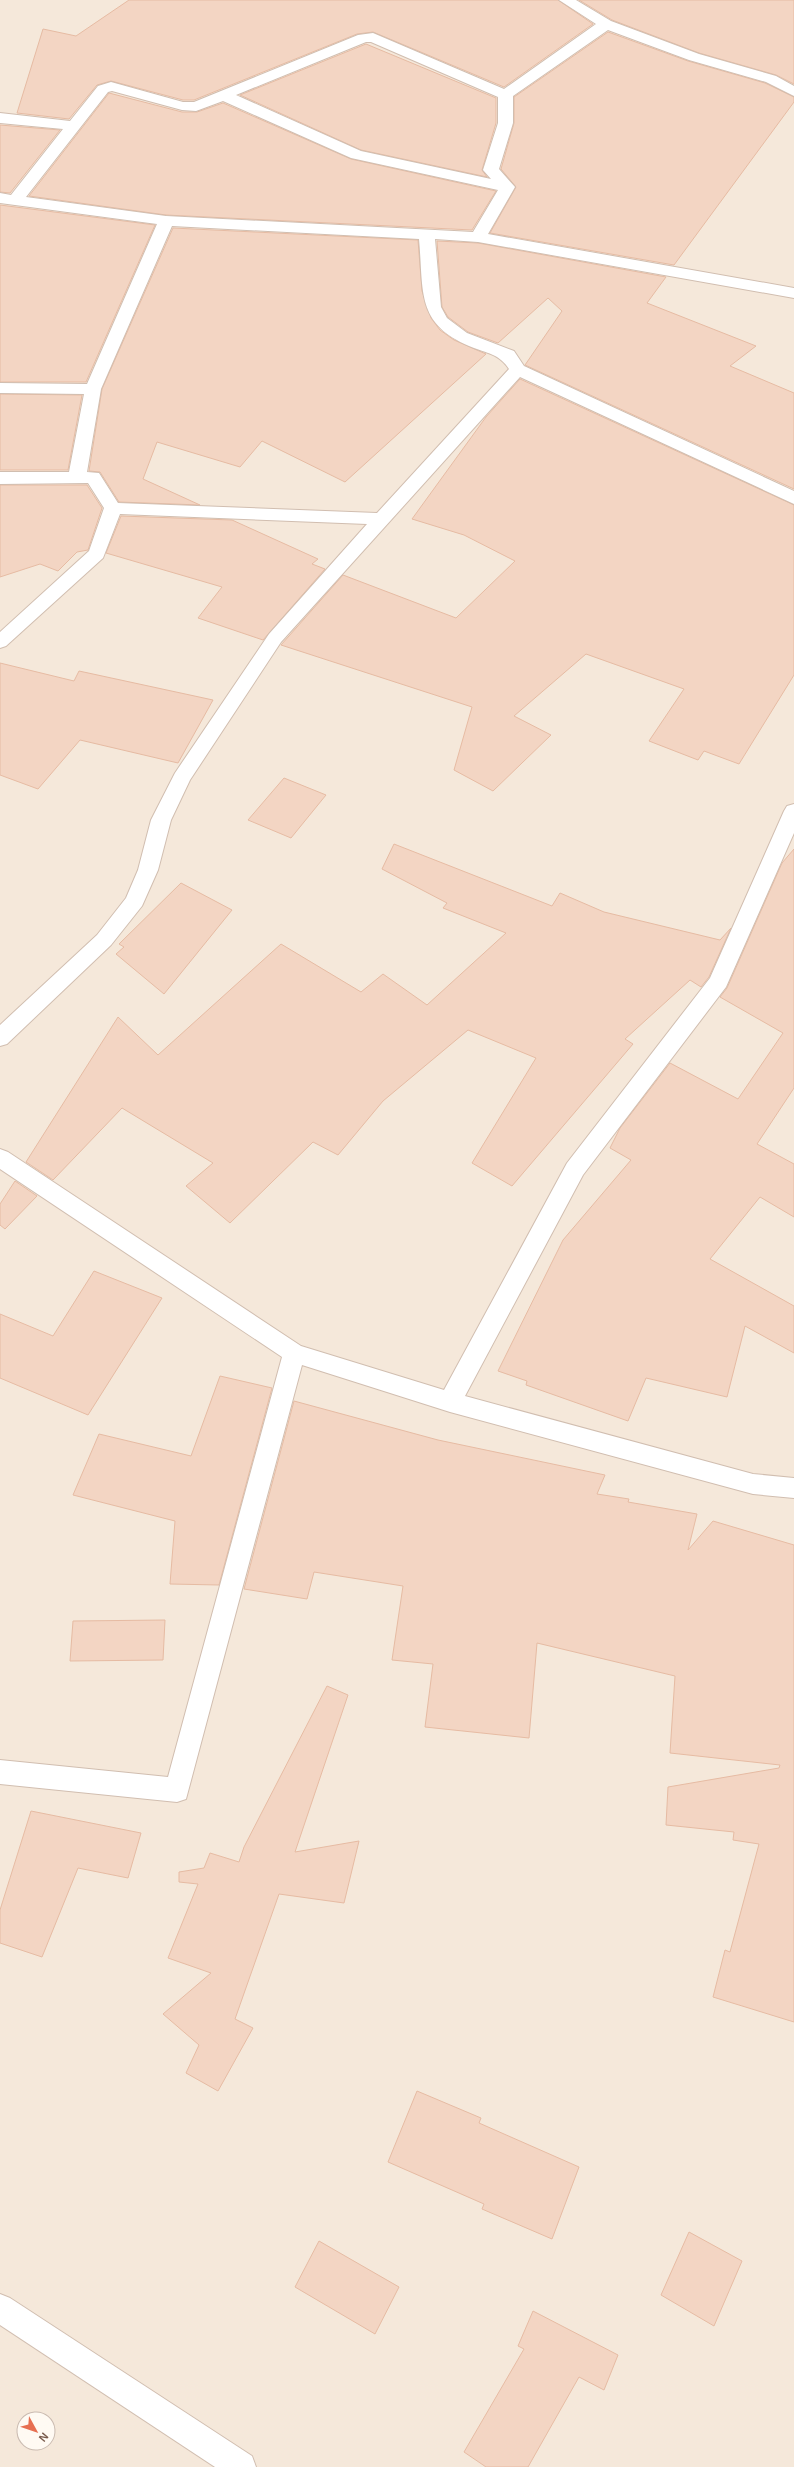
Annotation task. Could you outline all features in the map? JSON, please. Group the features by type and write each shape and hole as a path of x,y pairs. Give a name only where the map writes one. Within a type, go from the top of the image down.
{"street":[{"path":"566,0 606,24 694,56 771,79 794,92"},
{"path":"505,95 606,24"},
{"path":"16,199 103,89 111,86 120,87 182,106 196,107 364,38 373,37 505,95 509,108 491,170 508,187"},
{"path":"223,96 356,155 508,187"},
{"path":"0,118 73,126"},
{"path":"478,237 508,187"},
{"path":"0,198 16,199 166,221 304,230 426,233 478,237 794,293"},
{"path":"77,478 93,390 166,221"},
{"path":"426,233 432,307 441,322 461,337 508,355 518,370 794,498"},
{"path":"0,1038 104,940 135,901 148,870 161,820 182,778 275,638 380,519 518,370"},
{"path":"0,388 93,390"},
{"path":"0,478 93,477 113,508"},
{"path":"113,508 380,519"},
{"path":"0,642 97,554 113,508"},
{"path":"450,1402 575,1169 719,982 794,811"},
{"path":"0,1158 294,1353 450,1402 753,1484 794,1488"},
{"path":"0,1772 177,1790 294,1353"},
{"path":"0,2308 241,2467"}],"shaded area":[{"path":"0,0 794,0 794,2467 0,2467"}],"building":[{"path":"129,0 558,0 593,24 504,87 373,32 357,34 194,100 183,100 111,81 97,85 69,119 17,113 43,29 76,36"},
{"path":"579,0 794,0 794,84 776,75 699,53 612,20"},
{"path":"608,32 688,61 765,83 794,97 794,102 674,265 490,233 516,187 501,169 514,123 514,97"},
{"path":"366,44 496,98 496,123 482,170 487,177 361,150 240,95"},
{"path":"109,93 182,112 197,112 223,103 351,159 496,191 472,230 166,215 29,196"},
{"path":"0,125 60,130 10,193 0,192"},
{"path":"0,205 155,225 86,382 0,382"},
{"path":"173,228 418,240 422,291 431,318 440,330 454,340 486,354 345,482 262,441 240,467 157,442 143,479 200,505 119,502 100,472 89,471 102,389"},
{"path":"437,241 478,243 666,277 647,303 756,346 730,366 794,393 794,489 525,365 562,311 548,298 498,343 468,332 448,317 442,307"},
{"path":"520,379 794,505 794,675 739,764 704,751 698,760 649,741 684,689 586,654 514,716 551,735 493,791 454,770 472,707 281,645 343,575 456,618 515,561 464,535 412,519 486,417"},
{"path":"0,394 82,395 68,470 0,470"},
{"path":"0,485 87,485 102,508 88,550 77,552 58,571 40,564 0,577"},
{"path":"121,516 232,520 318,559 312,564 325,569 263,640 198,618 222,587 106,553"},
{"path":"0,663 74,681 79,671 213,700 178,763 80,740 38,789 0,775"},
{"path":"284,778 326,795 291,838 248,820"},
{"path":"394,844 552,906 560,893 604,912 720,940 731,928 709,977 701,987 690,980 625,1039 633,1044 512,1186 472,1163 536,1058 468,1030 383,1101 338,1155 313,1142 230,1223 186,1186 213,1163 122,1108 53,1180 26,1162 118,1017 158,1055 281,944 361,992 383,974 427,1005 506,933 443,908 447,903 382,869"},
{"path":"794,849 794,1088 757,1144 794,1164 794,1217 760,1197 710,1259 794,1306 794,1353 745,1326 727,1397 646,1378 628,1421 526,1385 527,1381 498,1371 563,1240 631,1160 610,1148 620,1128 670,1063 738,1099 783,1033 720,997 727,988 782,863"},
{"path":"181,883 232,910 164,994 116,954 124,947 119,944"},
{"path":"15,1181 37,1196 5,1229 0,1225 0,1204"},
{"path":"94,1271 162,1298 88,1415 0,1378 0,1314 53,1336"},
{"path":"220,1376 272,1388 219,1585 170,1584 175,1521 73,1495 99,1434 191,1456"},
{"path":"294,1401 438,1440 605,1475 597,1494 629,1499 628,1502 697,1514 688,1550 713,1521 794,1545 794,2022 713,1997 725,1950 730,1952 759,1844 733,1840 734,1832 666,1825 668,1787 779,1768 780,1765 670,1753 675,1676 537,1643 529,1738 425,1727 433,1664 392,1660 403,1586 314,1572 307,1599 244,1589"},
{"path":"165,1620 163,1660 70,1661 73,1621"},
{"path":"327,1686 348,1695 295,1852 359,1841 344,1903 279,1894 235,2019 253,2028 218,2091 186,2073 199,2045 163,2014 211,1973 168,1958 198,1884 179,1882 179,1872 204,1868 210,1853 239,1862 244,1847"},
{"path":"31,1811 141,1833 128,1878 78,1868 42,1957 0,1943 0,1910"},
{"path":"417,2091 481,2118 479,2123 579,2167 552,2239 482,2209 484,2204 388,2162"},
{"path":"689,2232 742,2261 714,2326 661,2295"},
{"path":"319,2241 399,2287 375,2334 295,2287"},
{"path":"533,2311 618,2355 604,2390 579,2377 528,2467 486,2467 464,2452 524,2349 518,2346"}]}
